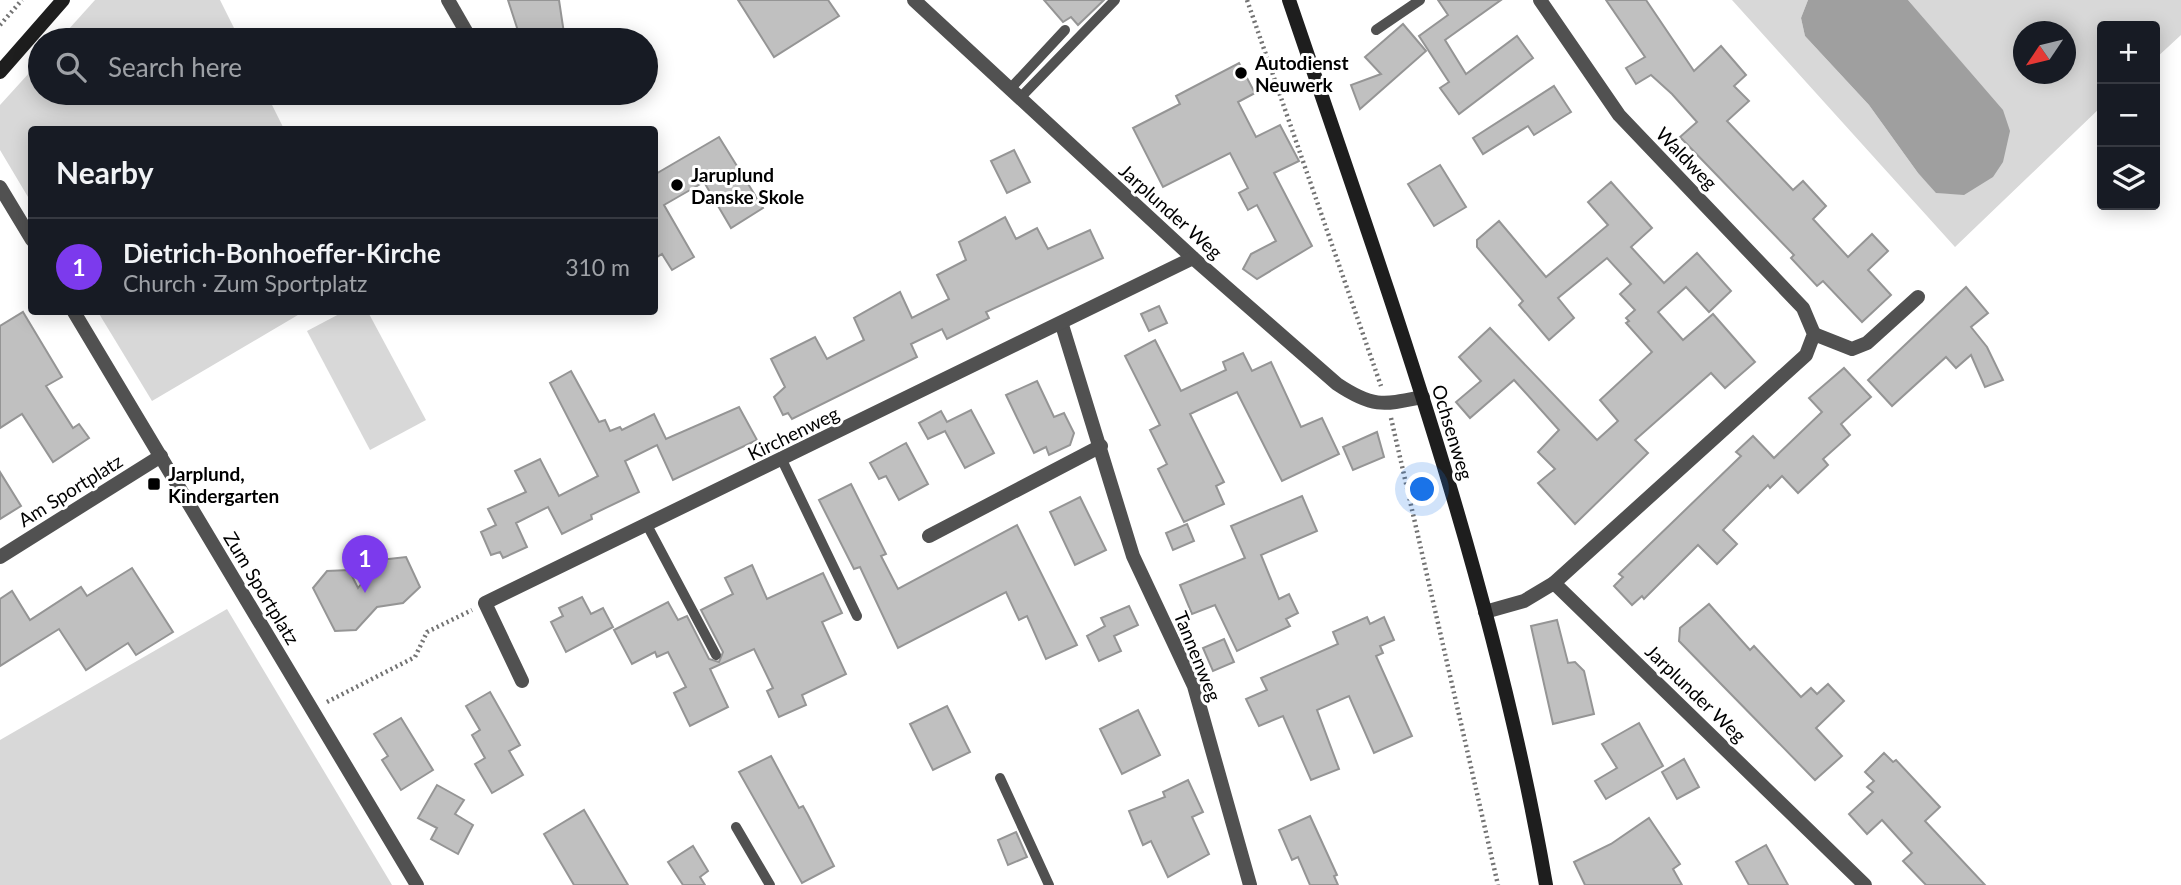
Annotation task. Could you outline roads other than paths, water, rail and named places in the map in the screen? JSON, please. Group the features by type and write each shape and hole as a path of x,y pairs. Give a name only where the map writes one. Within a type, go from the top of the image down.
{"main road":[{"path":"38,28 63,0"},
{"name":"Ochsenweg","path":"1289,0 1423,397 1485,612 1533,812 1546,885"},
{"path":"0,72 28,40"}],"street":[{"path":"448,0 464,28"},
{"name":"Jarplunder Weg","path":"914,0 1193,258 1337,384 1362,401 1388,404 1423,397"},
{"name":"Waldweg","path":"1540,0 1619,114 1803,308 1814,334"},
{"path":"0,187 28,233"},
{"name":"Kirchenweg","path":"522,681 485,603 1062,325 1193,258"},
{"path":"1485,612 1524,601 1554,583 1806,355 1814,334 1852,349 1867,343 1918,297"},
{"name":"Zum Sportplatz","path":"76,315 417,885"},
{"name":"Tannenweg","path":"1062,325 1133,556 1194,687 1244,883"},
{"path":"929,536 1101,446"},
{"name":"Am Sportplatz","path":"0,557 161,456"},
{"name":"Jarplunder Weg","path":"1554,583 1865,885"}],"lane":[{"path":"1015,93 1115,0"},
{"path":"1376,30 1420,0"},
{"path":"1015,93 1065,30"},
{"path":"782,460 857,616"},
{"path":"647,525 716,655"},
{"path":"1000,778 1049,885"},
{"path":"736,827 770,885"}],"place":[{"name":"Autodienst Neuwerk","path":"1241,73"},
{"name":"Jaruplund Danske Skole","path":"677,185"},
{"name":"Jarplund, Kindergarten","path":"154,484"},
{"name":"Dietrich-Bonhoeffer-Kirche","path":"365,593"}]}
